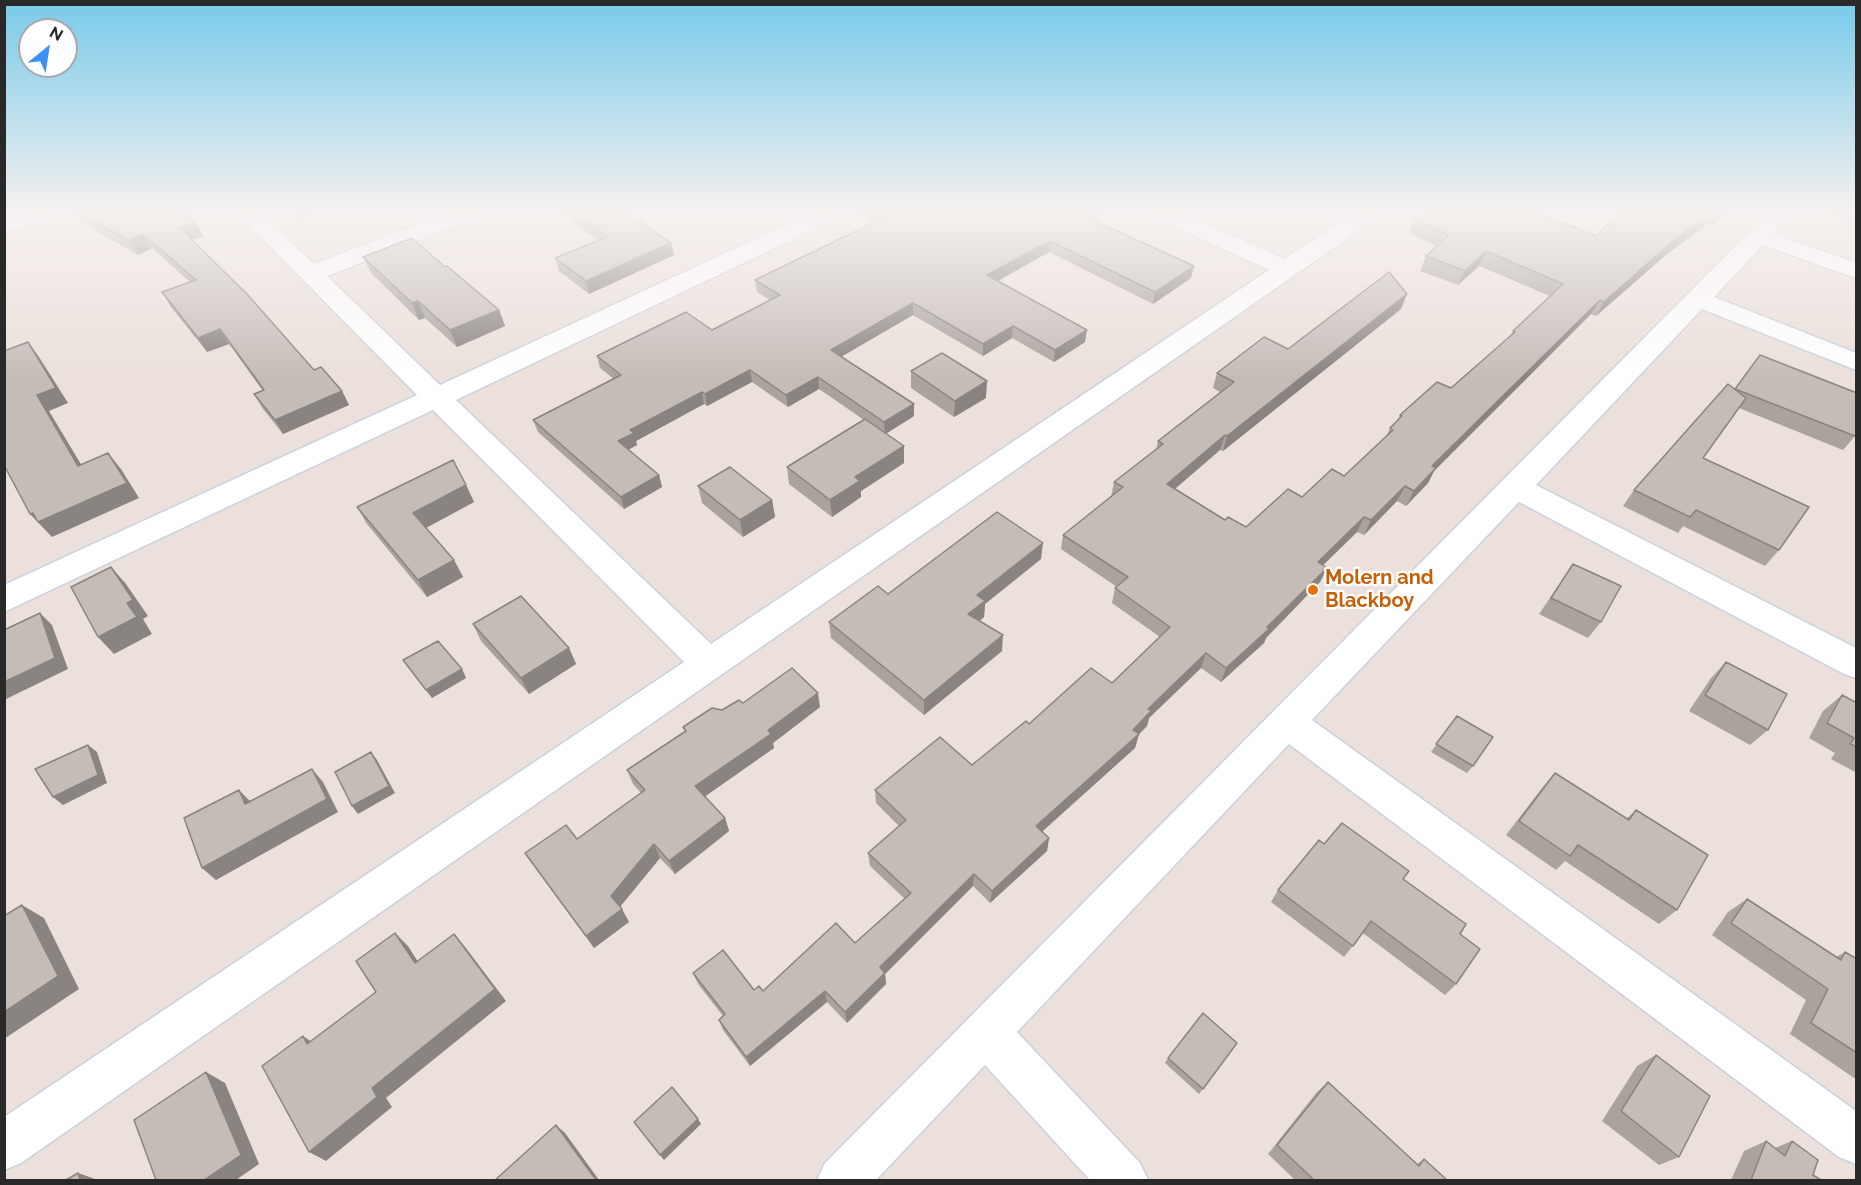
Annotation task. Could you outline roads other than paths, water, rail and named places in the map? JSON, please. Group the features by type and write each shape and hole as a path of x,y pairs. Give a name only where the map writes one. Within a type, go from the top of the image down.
{"street":[{"path":"303,267 708,663"},
{"path":"310,274 327,267"},
{"path":"4,600 715,267"},
{"path":"1282,267 1286,269"},
{"path":"4,1146 1289,267"},
{"path":"842,1180 1728,267"},
{"path":"1698,299 1857,362"},
{"path":"1515,486 1857,663"},
{"path":"1287,722 1857,1140"},
{"path":"986,1032 1123,1180"}],"place":[{"name":"Molern and Blackboy","path":"1313,590"}]}
